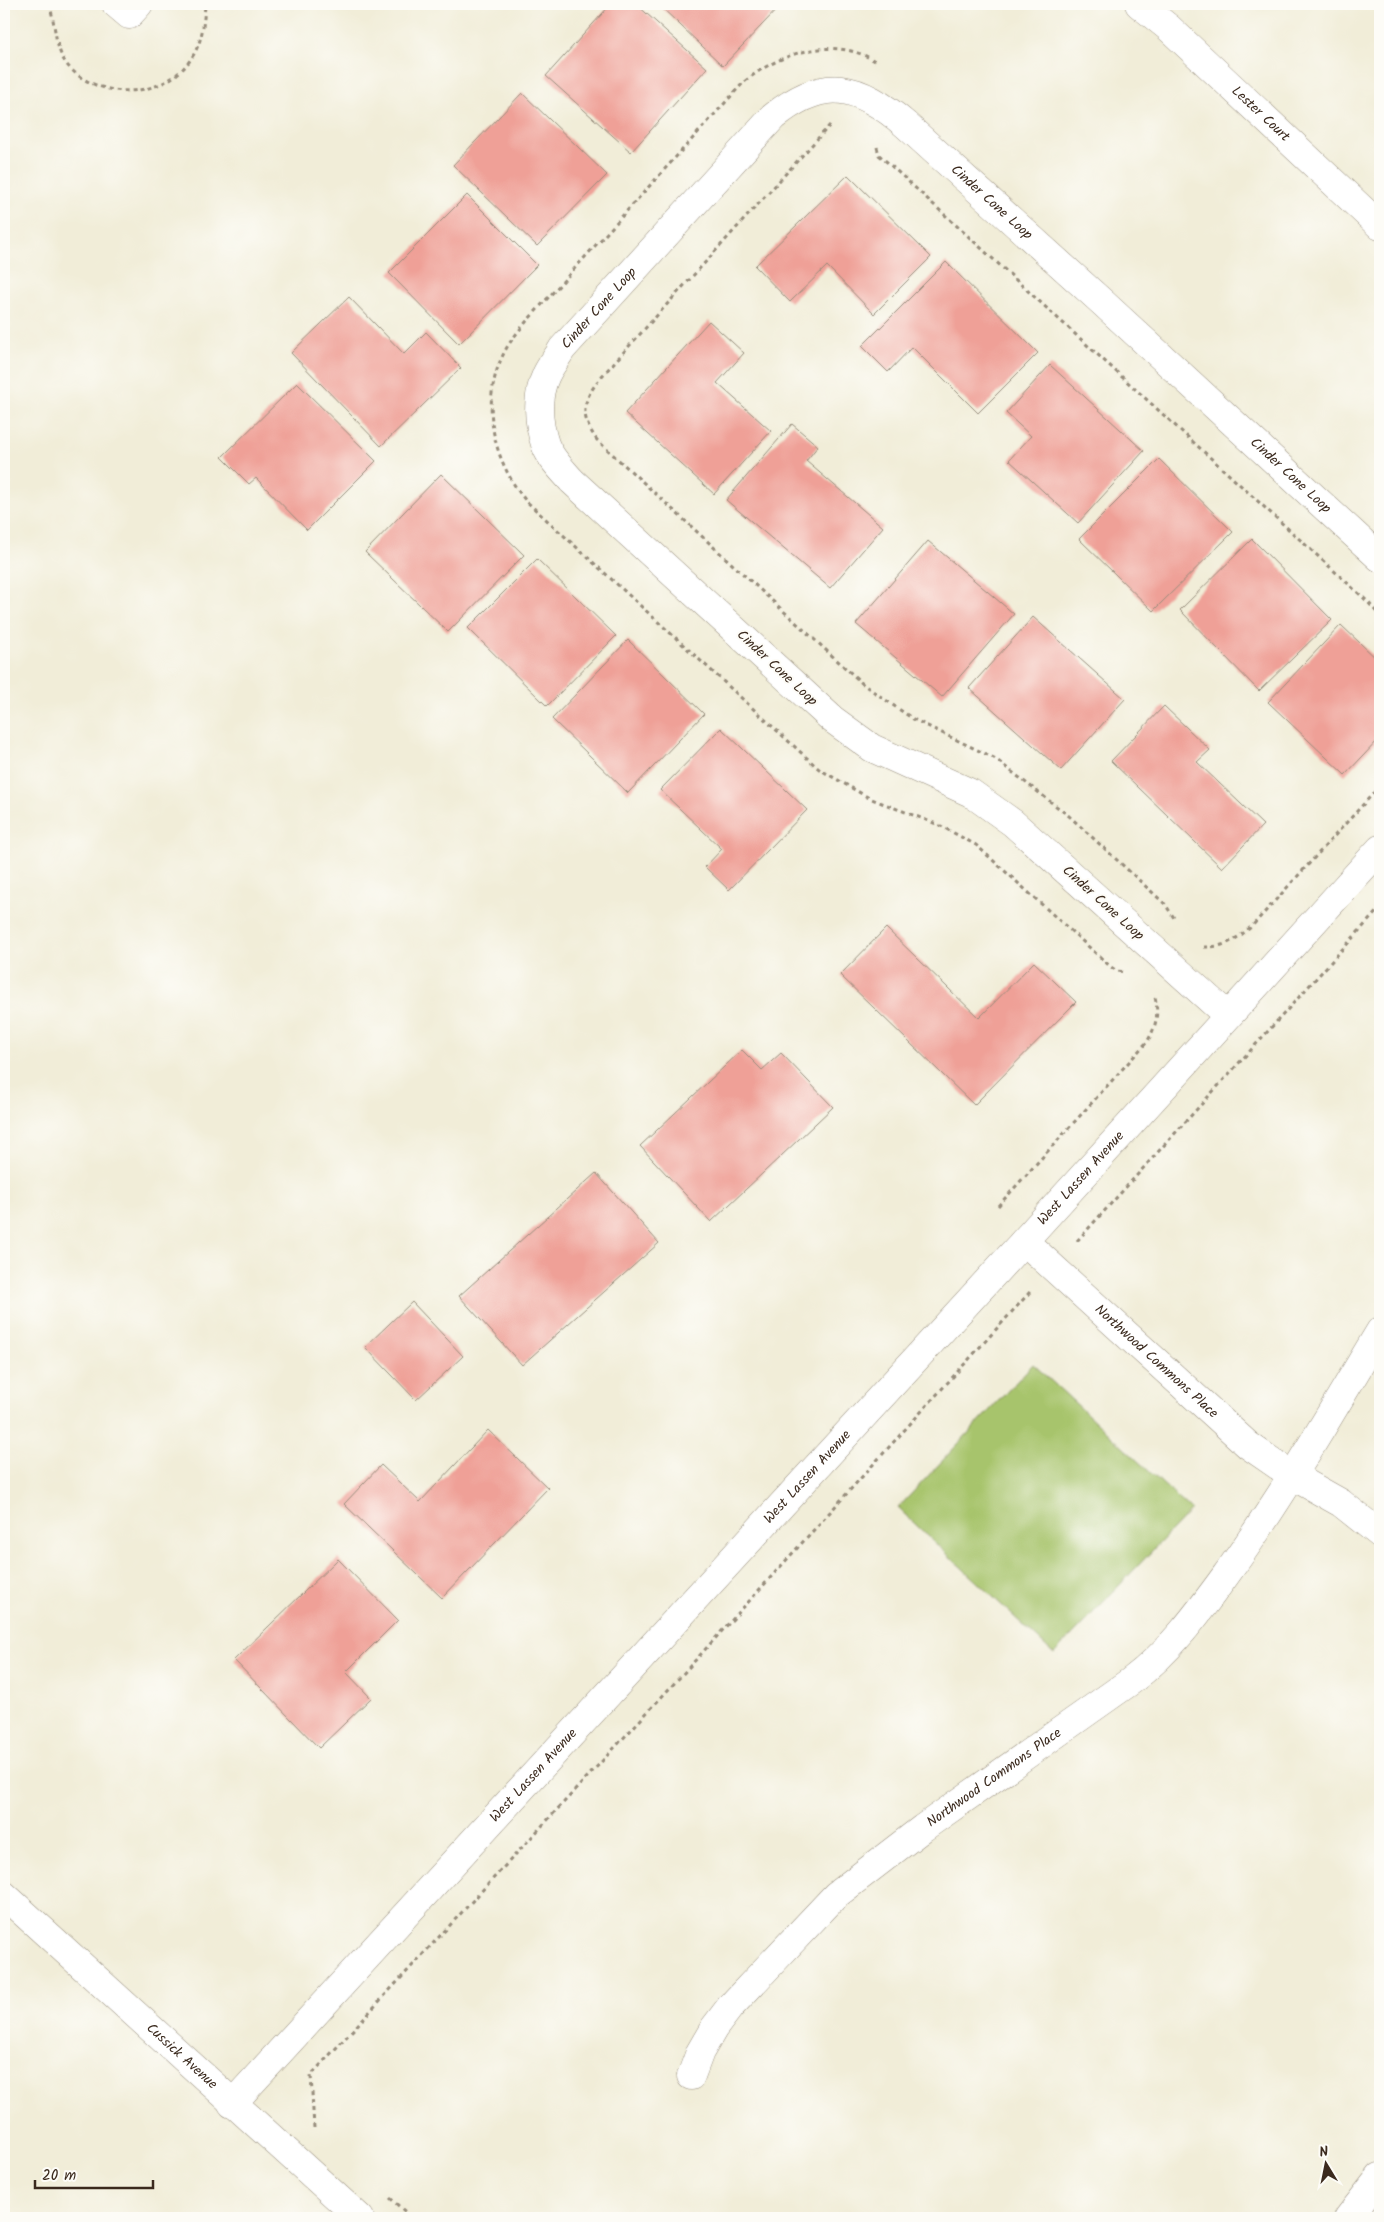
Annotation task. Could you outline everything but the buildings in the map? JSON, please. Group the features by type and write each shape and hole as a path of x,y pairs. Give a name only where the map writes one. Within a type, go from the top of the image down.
{"street":[{"path":"116,4 129,15 139,4"},
{"name":"Lester Court","path":"1139,4 1176,35 1380,226"},
{"name":"Cinder Cone Loop","path":"1227,1015 1014,823 971,793 872,748 832,719 572,481 555,462 545,445 540,424 539,400 545,376 562,349 773,117 792,101 815,91 836,89 860,93 885,107 920,138 1102,302 1380,558"},
{"name":"West Lassen Avenue","path":"232,2104 1024,1241 1380,848"},
{"name":"Northwood Commons Place","path":"1024,1241 1248,1445 1293,1476 1341,1503 1380,1534"},
{"name":"Northwood Commons Place","path":"691,2076 700,2052 714,2028 730,2007 836,1895 923,1828 1131,1681 1152,1665 1175,1642 1257,1532 1380,1331"},
{"name":"Cussick Avenue","path":"4,1895 232,2104 360,2218"},
{"path":"1348,2218 1380,2177"}],"path":[{"path":"49,4 62,57 72,71 88,81 118,91 139,91 156,86 172,78 185,67 201,39 205,4"},
{"path":"866,97 875,62 862,53 849,50 830,49 790,55 771,62 743,83 526,322 513,339 504,354 493,387 492,423 499,457 515,488 526,501 819,769 868,798 938,825 976,845 1111,967 1117,971 1129,972"},
{"path":"832,123 597,382 587,396 585,405 586,422 590,431 604,447 864,685 913,719 994,758 1039,792 1165,904 1175,918 1178,928"},
{"path":"877,146 879,155 1367,601 1380,616"},
{"path":"1196,945 1213,948 1233,942 1252,926 1380,786"},
{"path":"321,2134 314,2128 311,2075 688,1668 1380,908"},
{"path":"998,1206 1147,1042 1154,1031 1157,1019 1157,1009 1153,993"},
{"path":"384,2192 412,2218"}],"green space":[{"path":"1033,1364 1191,1510 1054,1654 898,1508"}]}
